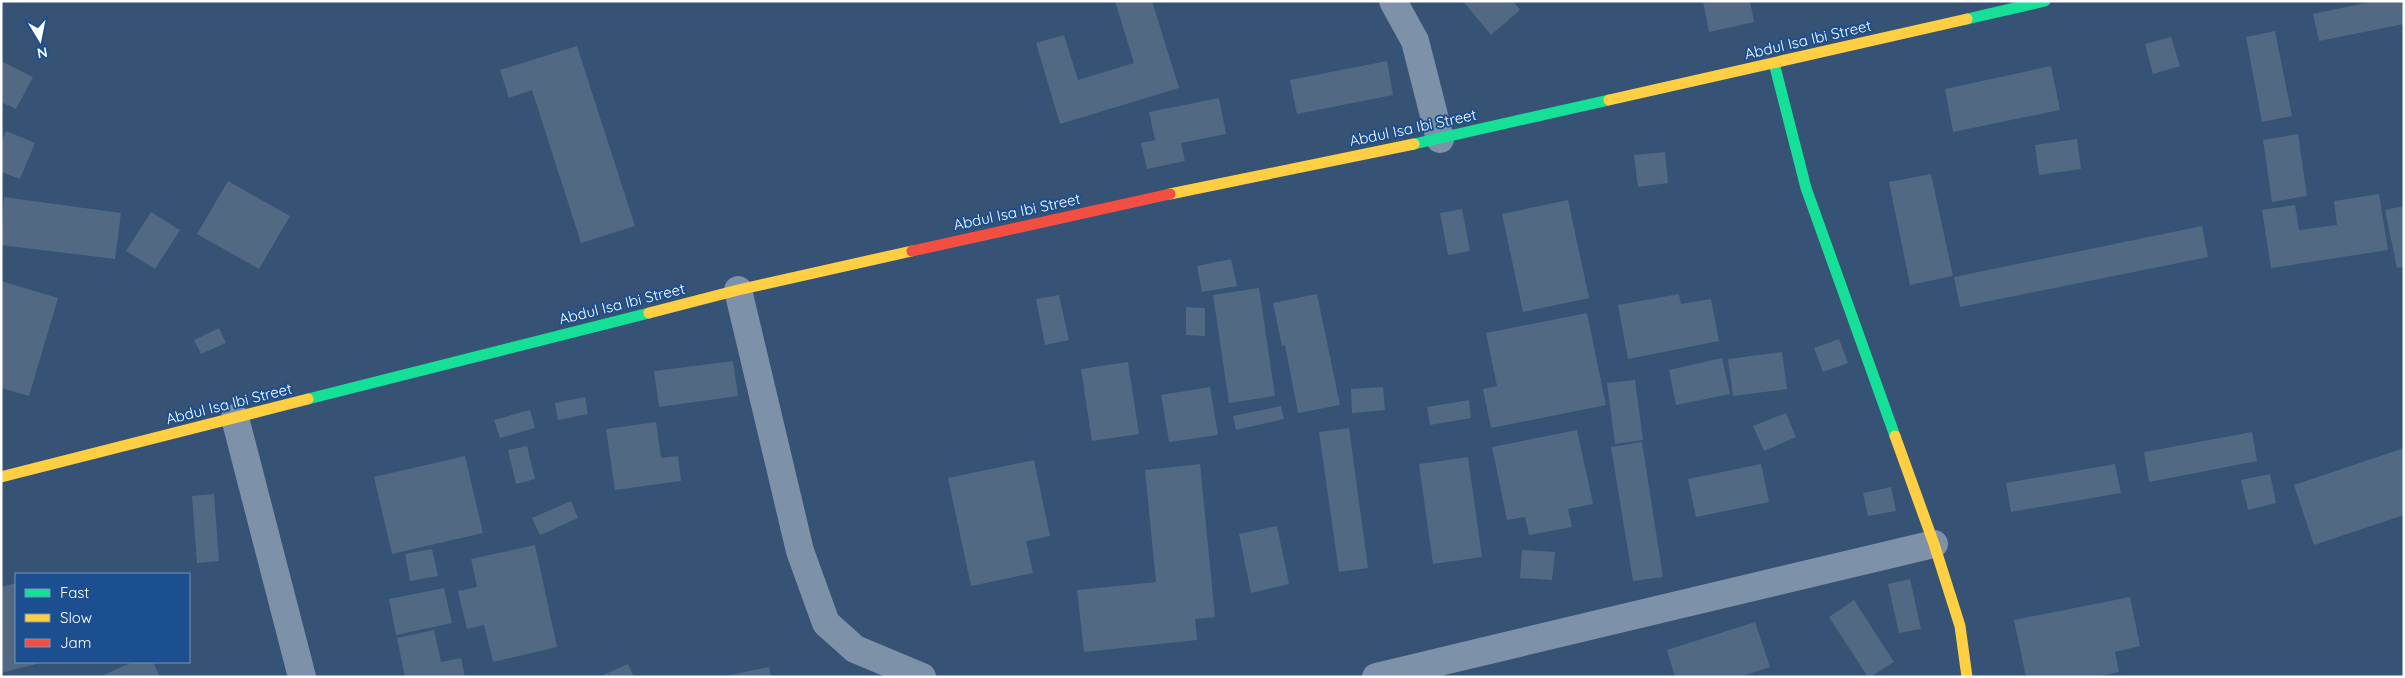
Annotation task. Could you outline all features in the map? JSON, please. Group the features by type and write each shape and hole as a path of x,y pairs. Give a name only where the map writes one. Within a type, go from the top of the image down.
{"street":[{"path":"1393,1 1415,41 1440,139"},
{"name":"Abdul Isa Ibi Street","path":"1,477 738,290 1230,180 1440,139 2045,1"},
{"path":"1774,63 1806,188 1934,544 1960,626 1967,677"},
{"path":"738,290 800,551 826,623 855,649 922,677"},
{"path":"235,418 302,677"},
{"path":"1376,677 1934,544"}],"building":[{"path":"1115,1 1152,1 1179,88 1060,124 1036,43 1064,35 1078,80 1134,63"},
{"path":"1463,1 1513,1 1520,10 1491,35"},
{"path":"1703,1 1750,1 1754,22 1709,32"},
{"path":"2374,1 2404,1 2404,24 2319,41 2313,14"},
{"path":"2275,31 2292,116 2262,122 2246,37"},
{"path":"2171,37 2180,66 2153,74 2145,44"},
{"path":"577,46 635,226 581,243 532,90 509,98 500,70"},
{"path":"1,61 33,77 16,109 1,102"},
{"path":"1387,61 1393,95 1297,114 1290,80"},
{"path":"2051,66 2060,110 1953,132 1945,89"},
{"path":"1219,98 1226,134 1181,143 1185,161 1147,169 1141,143 1155,140 1149,112"},
{"path":"6,131 35,143 20,179 1,172 1,142"},
{"path":"2298,134 2307,196 2272,202 2263,140"},
{"path":"2077,139 2081,169 2039,175 2035,145"},
{"path":"1665,152 1668,183 1638,187 1634,155"},
{"path":"1931,174 1953,276 1910,285 1889,182"},
{"path":"228,181 290,216 259,269 197,234"},
{"path":"2379,194 2388,250 2271,268 2262,210 2295,205 2299,230 2337,225 2334,201"},
{"path":"4,197 121,213 115,259 1,245"},
{"path":"1568,200 1589,298 1523,312 1502,214"},
{"path":"2404,206 2404,267 2397,268 2385,210"},
{"path":"1462,209 1470,251 1448,255 1440,213"},
{"path":"151,212 180,230 155,269 126,251"},
{"path":"2202,226 2208,257 1960,307 1954,277"},
{"path":"1231,259 1237,286 1202,292 1197,266"},
{"path":"1,281 58,298 29,396 1,388"},
{"path":"1259,288 1275,396 1229,403 1213,295"},
{"path":"1317,294 1340,405 1298,413 1285,345 1282,346 1273,303"},
{"path":"1679,294 1681,304 1711,299 1719,341 1628,359 1618,305"},
{"path":"1059,295 1069,340 1045,345 1036,299"},
{"path":"1186,307 1205,308 1205,336 1186,335"},
{"path":"1587,313 1606,405 1491,428 1483,389 1497,386 1486,333"},
{"path":"219,328 226,343 201,354 194,340"},
{"path":"1839,339 1848,363 1823,372 1814,348"},
{"path":"1782,352 1787,389 1733,396 1728,359"},
{"path":"1722,358 1730,394 1676,405 1669,370"},
{"path":"733,361 738,396 659,407 654,371"},
{"path":"1128,362 1139,434 1092,441 1081,369"},
{"path":"1635,380 1643,440 1615,444 1607,383"},
{"path":"1210,387 1218,435 1169,442 1161,395"},
{"path":"1383,387 1385,410 1352,413 1351,389"},
{"path":"585,397 588,414 558,420 555,403"},
{"path":"1469,400 1471,418 1430,425 1427,407"},
{"path":"1281,406 1284,419 1236,430 1233,416"},
{"path":"530,410 535,428 500,438 494,420"},
{"path":"1786,413 1796,437 1764,451 1753,426"},
{"path":"656,422 661,458 678,456 681,481 615,490 606,429"},
{"path":"1349,428 1368,568 1339,572 1319,432"},
{"path":"1577,430 1593,504 1568,509 1572,527 1529,535 1525,517 1507,520 1492,447"},
{"path":"2252,432 2257,461 2149,482 2144,452"},
{"path":"1642,442 1663,577 1633,581 1611,447"},
{"path":"527,446 535,479 516,484 508,450"},
{"path":"2404,448 2404,515 2314,545 2294,485"},
{"path":"465,456 483,533 392,554 374,477"},
{"path":"1468,457 1482,557 1433,564 1419,464"},
{"path":"1034,460 1050,536 1026,541 1033,573 971,586 948,478"},
{"path":"1200,464 1215,617 1195,619 1197,640 1084,652 1077,590 1156,582 1145,470"},
{"path":"1761,464 1769,502 1696,517 1688,479"},
{"path":"2115,464 2121,493 2011,512 2006,483"},
{"path":"2270,474 2276,503 2248,510 2241,480"},
{"path":"1891,487 1896,511 1868,516 1863,493"},
{"path":"214,494 219,561 197,563 192,496"},
{"path":"571,501 578,518 540,535 532,518"},
{"path":"1277,526 1289,584 1251,593 1239,534"},
{"path":"535,545 557,647 493,662 484,625 467,629 458,591 477,587 471,559"},
{"path":"432,549 438,576 410,581 405,554"},
{"path":"1522,550 1555,552 1552,580 1520,578"},
{"path":"1910,579 1921,629 1899,633 1888,584"},
{"path":"15,583 15,663 40,663 1,673 1,587"},
{"path":"444,588 452,623 396,635 389,599"},
{"path":"2130,597 2140,646 2115,652 2119,672 2095,677 2026,677 2014,620"},
{"path":"1854,600 1894,662 1870,677 1868,677 1829,617"},
{"path":"1755,622 1770,667 1740,677 1675,677 1667,650"},
{"path":"434,630 441,662 461,658 465,677 405,677 397,638"},
{"path":"131,663 153,663 160,677 99,677"},
{"path":"628,664 634,677 599,677"},
{"path":"769,667 771,677 725,676"}],"traffic: fast":[{"path":"1967,19 2045,1"},
{"path":"1774,63 1806,188 1895,436"},
{"path":"1414,144 1609,100"},
{"path":"308,399 649,313"}],"traffic: slow":[{"path":"1609,100 1967,19"},
{"path":"1170,194 1414,144"},
{"path":"649,313 738,290 912,251"},
{"path":"1,477 308,399"},
{"path":"1895,436 1934,544 1960,626 1967,677"}],"traffic: jam":[{"path":"912,251 1170,194"}]}
